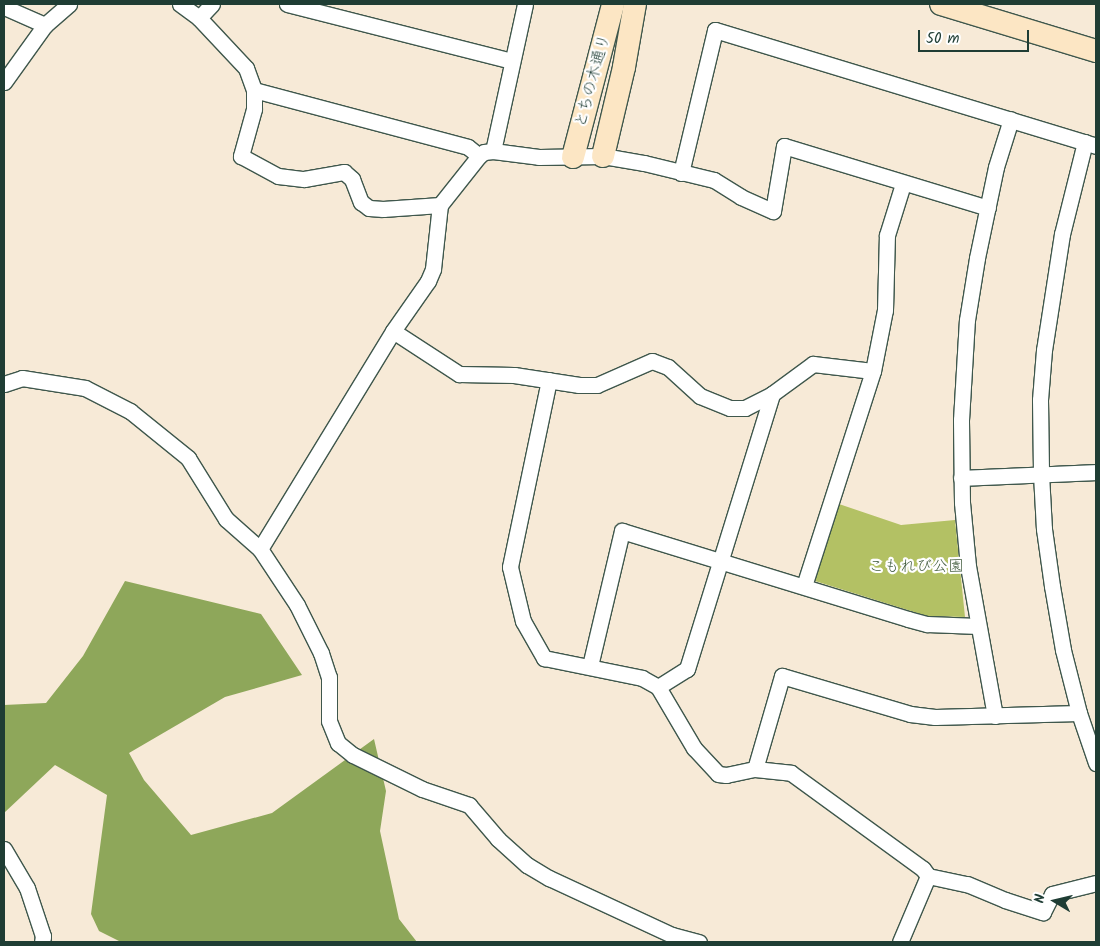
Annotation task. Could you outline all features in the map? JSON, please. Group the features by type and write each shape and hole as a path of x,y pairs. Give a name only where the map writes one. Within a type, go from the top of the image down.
{"street":[{"path":"4,82 45,25 69,4"},
{"path":"180,4 199,18 246,68 254,90 254,109 241,156 278,176 304,179 344,172 352,179 361,202 369,208 383,209 440,205"},
{"path":"199,18 212,4"},
{"path":"287,4 512,60"},
{"path":"260,550 393,331 428,281 433,269 440,205 486,154 512,60 525,4"},
{"name":"とちの木通り","path":"573,157 613,4"},
{"name":"とちの木通り","path":"603,156 624,67 635,4"},
{"path":"941,4 1096,51"},
{"path":"4,7 45,25"},
{"path":"681,173 715,30 1090,144 1062,234 1044,350 1040,400 1044,529 1052,586 1064,650 1079,713 1096,763"},
{"path":"254,90 468,147 486,154 539,157 603,156 644,163 714,180 741,197 772,211 784,146 903,184 988,208"},
{"path":"995,716 968,566 961,478 961,420 967,320 996,167 1011,119"},
{"path":"804,586 873,371 885,310 887,235 903,184"},
{"path":"393,331 459,374 514,374 579,385 597,385 652,361 668,366 700,396 730,408 745,408 772,394 813,364 873,371"},
{"path":"4,384 22,378 85,388 130,411 188,458 226,519 260,550 297,604 321,654 329,677 328,720 338,743 353,755 385,772 422,789 469,805 505,845 527,865 549,878 672,935 700,942"},
{"path":"548,380 510,567 523,621 544,658 642,678 658,687 694,748 718,774 726,775 755,769 791,773 923,869 928,876 966,884 1005,900 1043,912 1052,894 1096,883"},
{"path":"658,687 688,669 719,561 772,394"},
{"path":"961,478 1096,472"},
{"path":"590,666 622,531 927,624 978,626"},
{"path":"755,769 782,676 910,714 935,717 1079,713"},
{"path":"4,849 27,888 43,936 42,942"},
{"path":"900,942 928,876"}],"green space":[{"name":"こもれび公園","path":"839,504 901,525 955,520 965,617 927,616 815,581"},
{"path":"125,581 261,614 302,675 225,697 129,753 144,780 191,835 272,813 374,739 386,791 380,831 399,919 417,942 121,942 99,931 91,914 107,795 55,765 4,813 4,705 46,703 83,656"}]}
